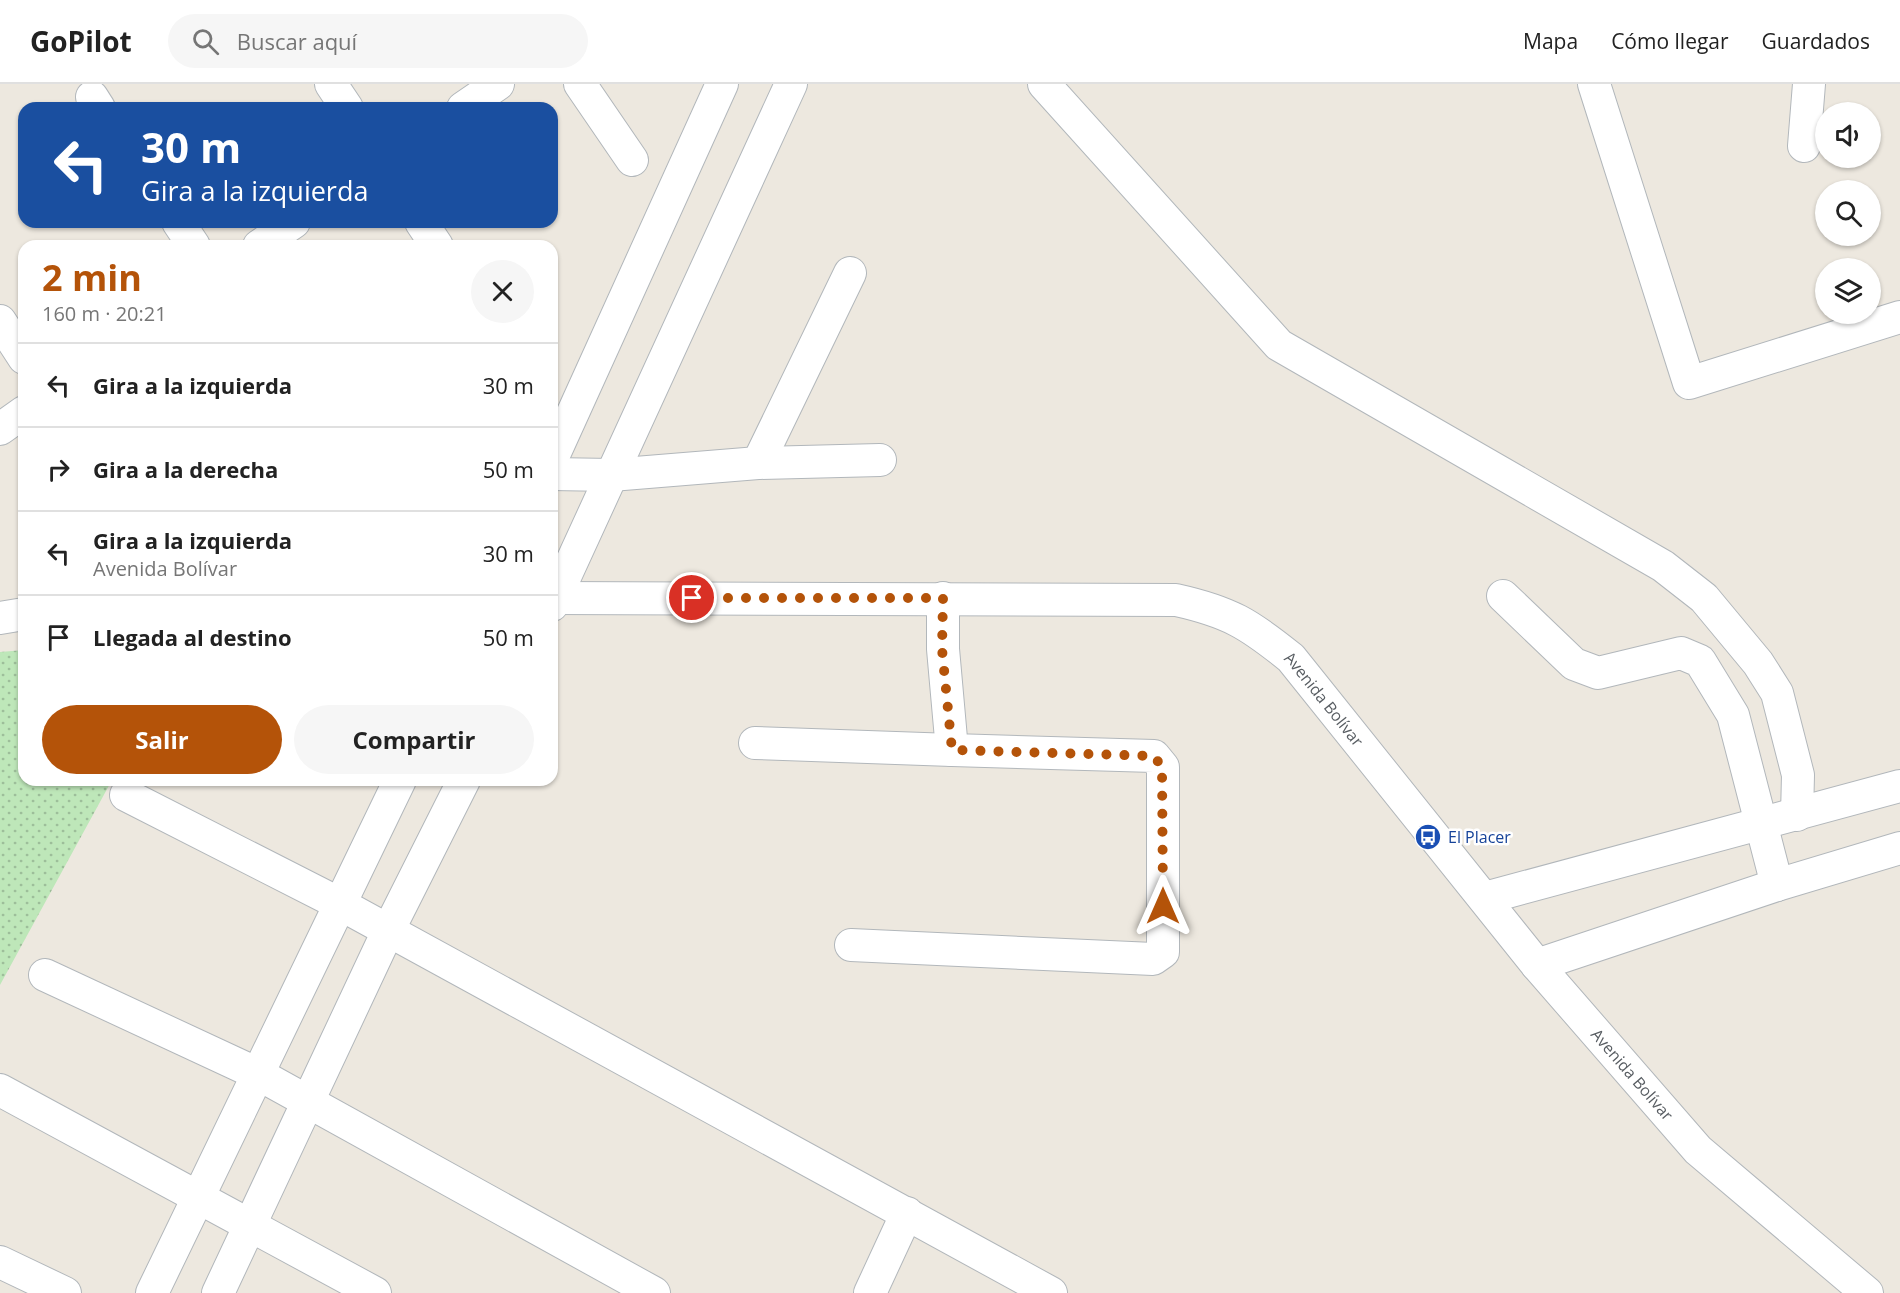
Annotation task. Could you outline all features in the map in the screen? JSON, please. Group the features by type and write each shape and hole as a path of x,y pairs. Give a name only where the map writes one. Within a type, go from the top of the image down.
{"street":[{"path":"331,84 343,102"},
{"path":"472,102 498,84"},
{"path":"580,84 632,160"},
{"path":"558,446 722,84"},
{"path":"558,590 791,84"},
{"path":"1044,84 1279,345 1663,566 1704,598 1758,663 1777,693 1798,775 1797,815"},
{"path":"1594,84 1689,383 1900,317"},
{"path":"1804,146 1809,84"},
{"path":"268,240 285,228"},
{"path":"758,463 850,273"},
{"path":"0,321 18,349"},
{"path":"0,429 18,416"},
{"path":"558,474 611,475 758,463 880,460"},
{"path":"1503,596 1574,664 1598,673 1681,653 1700,661 1733,715 1778,885"},
{"path":"943,598 942,649 952,750"},
{"name":"Avenida Bolívar","path":"558,601 943,598 1176,600 1216,609 1255,629 1291,658 1537,965 1698,1150 1867,1293"},
{"path":"0,618 18,615"},
{"path":"755,743 1154,756 1160,760 1162,767 1163,952 1153,959 851,945"},
{"path":"152,1293 397,786"},
{"path":"218,1293 388,931 461,786"},
{"path":"1485,898 1900,786"},
{"path":"126,795 340,904 1051,1293"},
{"path":"1537,965 1778,885 1900,848"},
{"path":"45,975 258,1074 654,1293"},
{"path":"0,1090 375,1293"},
{"path":"870,1293 907,1213"},
{"path":"0,1262 65,1293"}],"green space":[{"path":"18,650 18,786 109,786 0,985 0,652"}],"place":[{"name":"El Placer","path":"1428,837"}],"route":[{"path":"692,598 943,598 942,649 952,750 1154,756 1160,760 1162,767 1163,906"}]}
